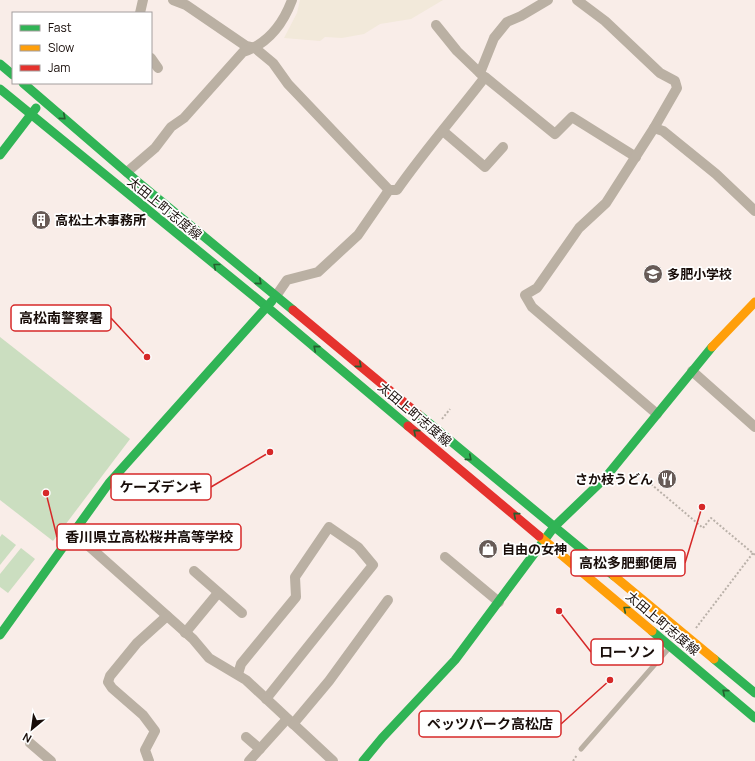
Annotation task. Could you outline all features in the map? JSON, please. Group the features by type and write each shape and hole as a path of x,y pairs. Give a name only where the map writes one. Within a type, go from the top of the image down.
{"main road":[{"path":"0,64 12,74"},
{"name":"太田上町志度線","path":"24,84 139,183 755,693"},
{"name":"太田上町志度線","path":"0,89 267,307 755,718"},
{"path":"0,155 43,100"},
{"path":"128,195 139,183"},
{"path":"0,635 73,532 124,465 276,296"},
{"path":"363,761 382,738 436,683 499,602 554,527 604,478 718,339 755,302"}],"street":[{"path":"140,12 143,0"},
{"path":"174,0 192,9 246,46 256,48 273,63 288,84 389,190 397,190 422,154 443,131 482,75 494,38 507,22 521,16 548,0"},
{"path":"127,172 155,148 171,128 184,118 243,52 256,48 271,36 282,22 292,0"},
{"path":"577,0 605,21 660,73 675,81 677,88 654,128 606,203 579,228 537,288 526,295 532,307 657,414"},
{"path":"436,25 457,51 482,75 555,134 572,117 636,157"},
{"path":"152,59 158,68"},
{"path":"654,128 663,131 716,174 755,211"},
{"path":"443,131 485,167 503,147"},
{"path":"276,296 287,280 318,272 358,235 389,190"},
{"path":"692,371 755,427"},
{"path":"238,674 241,664 296,597 295,578 329,527 358,547 373,565 266,699"},
{"path":"73,532 167,616 209,658 238,674 333,761"},
{"path":"445,557 499,602"},
{"path":"194,571 242,613"},
{"path":"185,633 218,593"},
{"path":"249,761 290,722 329,681 388,600"},
{"path":"150,761 145,750 155,731 143,715 112,688 108,682 110,676 137,643 167,616"},
{"path":"246,736 260,749"},
{"path":"30,743 51,761"}],"lane":[{"path":"581,749 671,646"}],"path":[{"path":"439,422 450,409"},
{"path":"645,479 703,528 711,518 754,554 696,628"}],"shaded area":[{"path":"300,0 443,0 411,19 380,24 364,34 342,38 325,37 320,41 284,38 297,13"}],"green space":[{"path":"0,337 130,439 53,541 0,500"},
{"path":"2,534 16,545 0,565 0,537"},
{"path":"21,548 35,559 8,593 0,587 0,574"}],"traffic: fast":[{"path":"0,64 12,74"},
{"path":"24,84 139,183 293,310"},
{"path":"0,89 267,307 408,426"},
{"path":"0,155 36,108"},
{"path":"0,635 109,483 272,301"},
{"path":"363,761 382,738 455,660 554,527 605,478 712,347"},
{"path":"418,414 614,576"},
{"path":"652,631 755,718"},
{"path":"714,659 755,693"}],"traffic: slow":[{"path":"712,347 755,302"},
{"path":"539,536 652,631"},
{"path":"614,576 714,659"}],"traffic: jam":[{"path":"293,310 418,414"},
{"path":"408,426 539,536"}],"place":[{"name":"高松土木事務所","path":"41,220"},
{"name":"多肥小学校","path":"653,274"},
{"name":"高松南警察署","path":"147,357"},
{"name":"ケーズデンキ","path":"270,452"},
{"name":"さか枝うどん","path":"667,479"},
{"name":"香川県立高松桜井高等学校","path":"46,493"},
{"name":"高松多肥郵便局","path":"702,507"},
{"name":"自由の女神","path":"488,549"},
{"name":"ローソン","path":"559,611"},
{"name":"ペッツパーク高松店","path":"610,680"}]}
